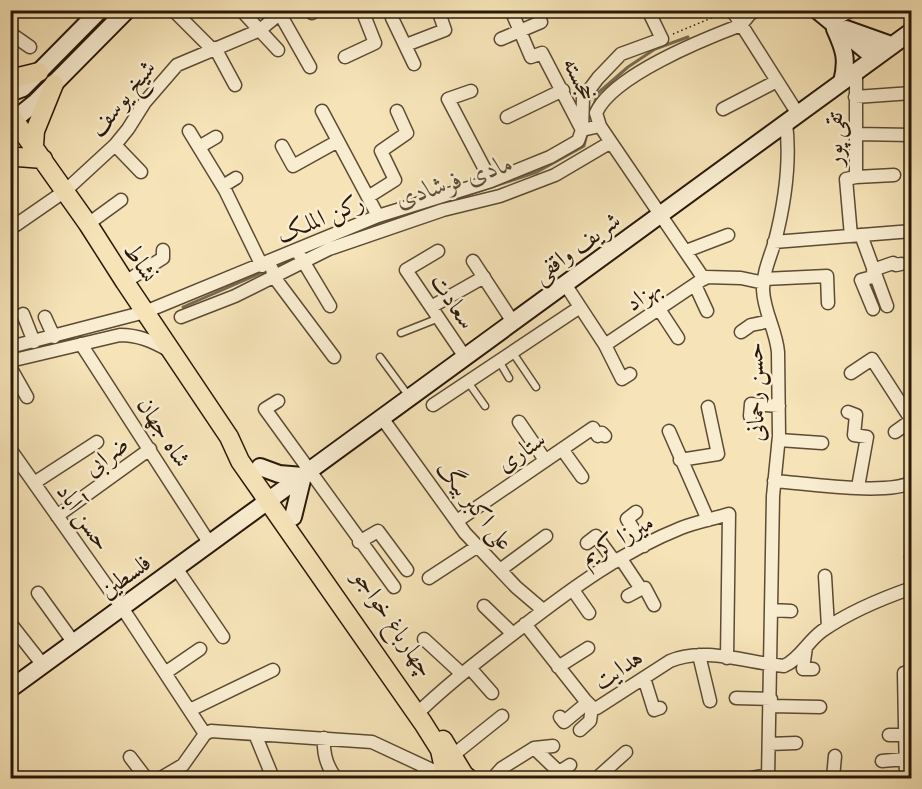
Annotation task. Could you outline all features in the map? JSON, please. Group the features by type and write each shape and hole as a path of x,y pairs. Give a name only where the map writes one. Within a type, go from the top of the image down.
{"main road":[{"path":"36,102 25,99 15,87 39,72 100,10"},
{"path":"12,119 36,102 127,10"},
{"path":"827,19 891,45"},
{"path":"827,19 866,64"},
{"path":"827,19 843,47 847,64 842,82"},
{"name":"شریف واقفی","path":"273,498 912,30"},
{"path":"10,159 39,152 35,131 54,84"},
{"name":"نشاط","path":"12,119 39,152 88,224 229,437 240,461 273,498"},
{"name":"نشاط","path":"229,437 260,467 273,498"},
{"path":"260,467 279,474 307,473 293,517"},
{"name":"چهارباغ خواجو","path":"273,498 293,517 423,708 452,756 455,777"},
{"name":"چهارباغ خواجو","path":"273,498 440,750 455,777"},
{"name":"فلسطین","path":"10,690 273,498"}],"street":[{"path":"173,10 213,48 235,85"},
{"path":"241,10 278,50"},
{"path":"345,57 375,43 362,10"},
{"path":"395,10 393,18 399,36 406,45 414,64"},
{"path":"406,45 445,30 438,10"},
{"path":"600,126 582,130 583,98 621,54 662,39 648,10"},
{"path":"706,311 700,282 686,251 600,126 596,113 600,103 651,65 741,25 750,14 757,10"},
{"path":"827,19 852,10"},
{"name":"خجسته","path":"512,11 531,57 542,53 582,130"},
{"path":"729,11 741,25 777,81 792,119"},
{"path":"282,12 310,67"},
{"name":"شیخ یوسف","path":"65,191 115,145 145,102 177,64 260,30 282,12"},
{"path":"501,39 541,22"},
{"path":"10,33 30,47"},
{"name":"تقی پور","path":"856,236 846,179 856,177 855,97 866,64"},
{"path":"723,109 777,81"},
{"path":"507,117 562,90"},
{"path":"471,91 448,99 491,181"},
{"path":"855,97 912,93"},
{"path":"322,111 378,216"},
{"path":"368,197 395,180 381,151 407,133 397,111"},
{"name":"حسن رحمانی","path":"768,777 774,480 779,441 779,406 777,338 770,321 763,290 765,269 774,242 788,178 788,141 792,119"},
{"name":"رکن الملک","path":"10,347 145,312 266,264 341,230 378,216 491,181 550,157 578,141 582,130"},
{"path":"189,131 274,277 334,357"},
{"path":"856,134 912,135"},
{"path":"199,147 216,137"},
{"path":"282,146 293,166 338,141"},
{"name":"رکن الملک","path":"181,317 235,296 345,244 443,210 500,196 558,173 611,142"},
{"path":"115,145 141,172"},
{"path":"550,157 558,173"},
{"path":"856,177 894,175"},
{"path":"223,186 236,178"},
{"path":"10,229 65,191"},
{"path":"88,224 121,200"},
{"path":"341,230 345,244"},
{"path":"774,242 912,231"},
{"path":"686,251 728,235"},
{"path":"856,236 875,273 887,306"},
{"path":"125,282 163,258 163,250"},
{"path":"296,250 330,306"},
{"name":"سعادت","path":"438,251 406,270 468,355"},
{"path":"473,261 513,322"},
{"path":"873,309 861,280 893,263 901,264"},
{"path":"700,282 717,276 764,281 827,276 828,303"},
{"path":"431,307 484,277"},
{"name":"بهزاد","path":"605,345 700,282"},
{"path":"565,284 605,345 622,379 630,375"},
{"path":"433,405 580,307"},
{"path":"659,309 678,338"},
{"path":"23,314 34,342"},
{"path":"45,317 54,337"},
{"path":"741,332 751,325 770,321"},
{"path":"10,361 105,337 132,335 145,338 171,351"},
{"name":"شاه جهان","path":"81,344 210,544"},
{"path":"468,355 482,372"},
{"path":"851,373 872,359 911,420 895,432"},
{"path":"10,367 27,397"},
{"path":"278,401 265,409 307,473 394,587"},
{"path":"750,416 751,404 779,406"},
{"path":"680,460 718,454 708,407"},
{"path":"848,412 856,415 854,435 867,437 858,487"},
{"name":"علی اکبر بیگ","path":"382,418 478,546 543,610"},
{"path":"519,422 545,460"},
{"name":"ستاری","path":"457,520 593,428 598,436 602,433 606,436"},
{"path":"669,432 708,520"},
{"path":"779,441 822,443"},
{"path":"34,483 97,442"},
{"name":"ضرابی","path":"57,516 150,449"},
{"path":"562,449 582,477"},
{"name":"حسن آباد","path":"12,453 122,609 205,734"},
{"path":"774,480 858,487 893,487 912,482"},
{"path":"636,512 627,519 644,546"},
{"name":"میرزا کریم","path":"423,708 543,610 618,560 682,528 729,514 727,658"},
{"path":"359,542 378,531 407,570"},
{"path":"500,570 546,536"},
{"path":"587,543 596,536 641,589"},
{"path":"429,578 478,546"},
{"path":"177,569 223,637"},
{"path":"825,576 828,627"},
{"path":"628,596 645,588 654,604"},
{"path":"771,665 784,666 791,663 828,627 888,596 912,588"},
{"path":"573,590 590,613"},
{"path":"38,592 74,643"},
{"path":"484,606 513,633"},
{"path":"772,610 791,611"},
{"path":"10,623 43,666"},
{"name":"هدایت","path":"525,624 589,705 597,708 647,672 680,657 699,655 771,665"},
{"path":"424,639 492,693"},
{"path":"806,646 803,669 813,669"},
{"path":"558,667 588,648"},
{"path":"165,673 201,649"},
{"path":"699,655 710,701"},
{"path":"190,710 273,670"},
{"path":"647,672 654,710 660,708"},
{"path":"906,778 908,763 904,673 912,672"},
{"path":"735,698 820,707"},
{"path":"560,717 564,722 589,705"},
{"path":"580,730 590,721 589,705"},
{"path":"452,756 502,716"},
{"path":"161,778 183,765 205,734 212,731 372,742 423,773 455,777"},
{"path":"255,734 273,778"},
{"path":"889,735 905,735"},
{"path":"324,738 323,747 329,769 336,778"},
{"path":"769,744 796,743"},
{"path":"493,778 534,748 553,746"},
{"path":"534,748 559,772 570,765"},
{"path":"597,778 626,752"},
{"path":"833,778 835,756"},
{"path":"130,757 146,778"},
{"path":"882,761 908,763"},
{"path":"751,778 768,777"}],"lane":[{"path":"401,333 439,318"},
{"path":"512,352 536,387"},
{"path":"380,357 410,398"},
{"path":"499,361 509,378"},
{"path":"468,382 485,406"},
{"path":"177,569 265,507 273,498"},
{"path":"10,690 122,609"}],"path":[{"path":"662,39 729,11"}],"waterway":[{"name":"مادی فرشادی","path":"593,107 598,93 628,67 655,49 688,37"},
{"name":"مادی فرشادی","path":"336,240 537,172 584,146 587,134"},
{"name":"مادی فرشادی","path":"276,267 297,257"},
{"name":"مادی فرشادی","path":"183,307 270,269"}]}
